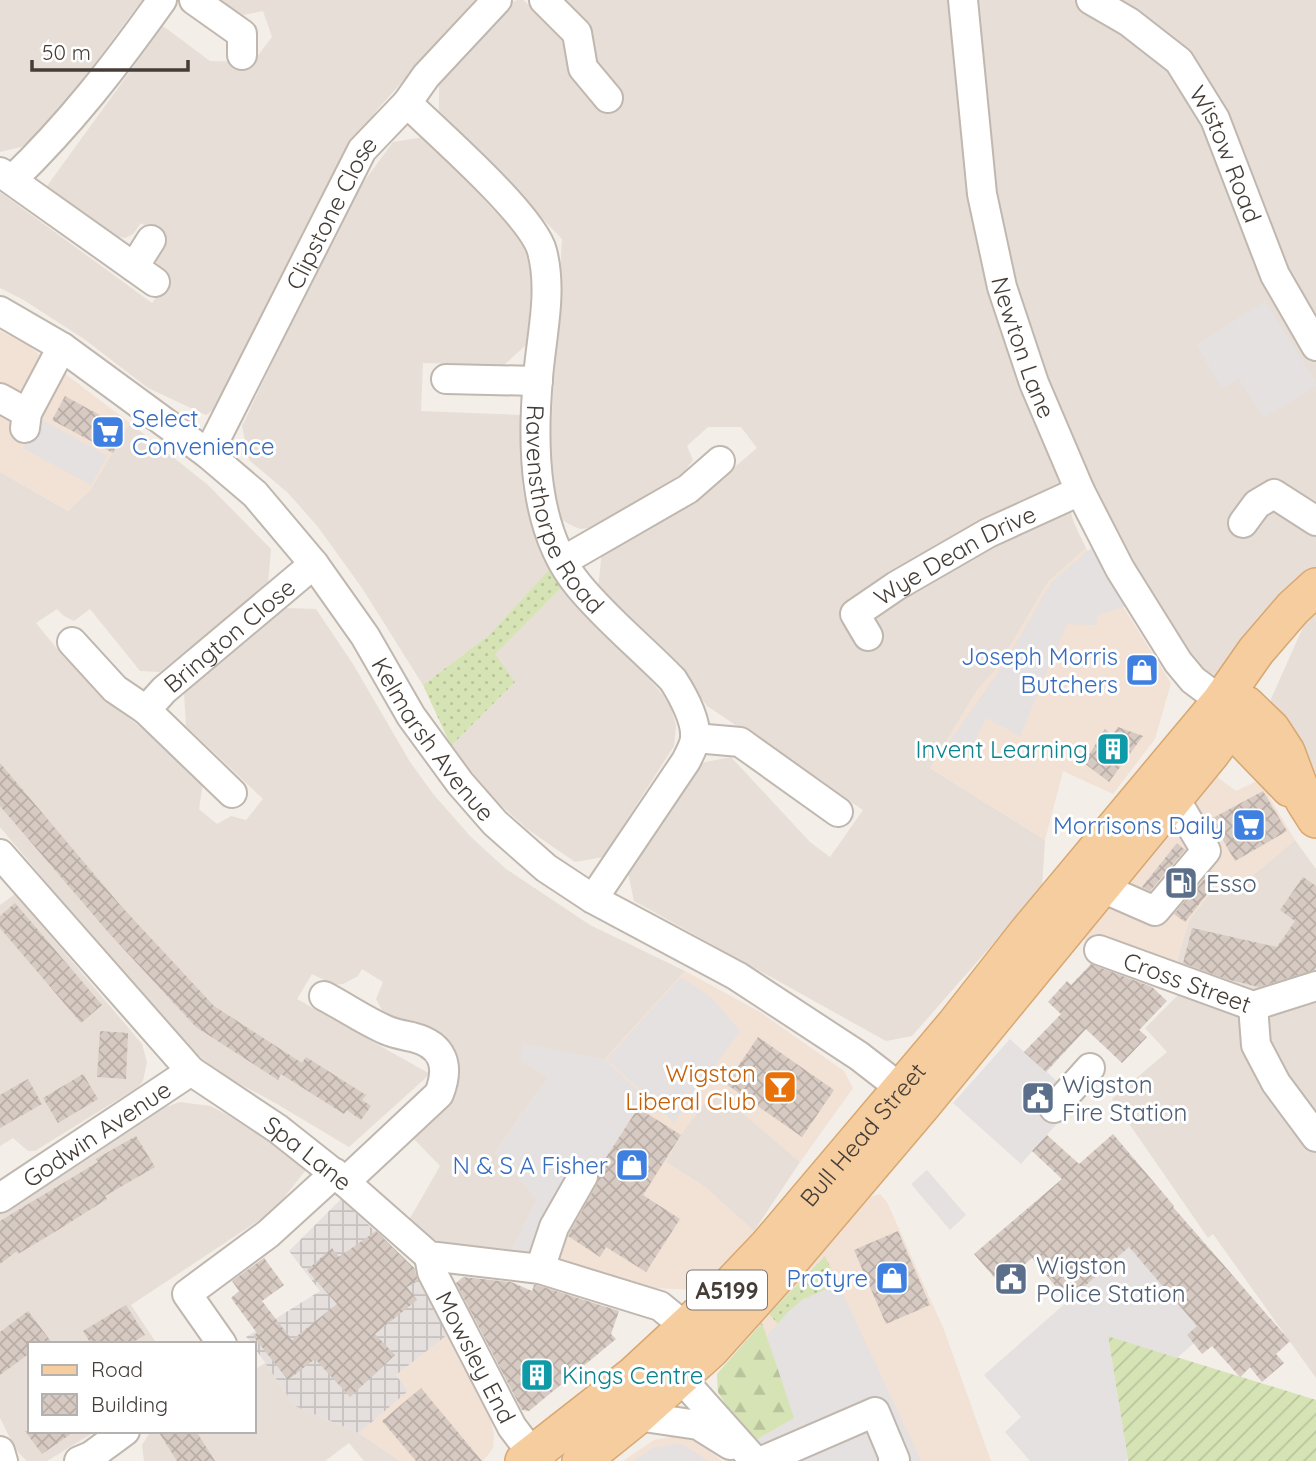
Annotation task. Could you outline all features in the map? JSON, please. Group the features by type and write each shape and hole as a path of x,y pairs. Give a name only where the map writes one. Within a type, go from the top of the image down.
{"main road":[{"path":"1169,783 1243,693 1293,608 1316,587"},
{"path":"1243,693 1280,661 1316,604"},
{"path":"1243,693 1286,752 1310,810"},
{"name":"Bull Head Street","path":"581,1461 680,1377 699,1338 729,1288 912,1097 1083,880 1169,783 1206,759 1243,693"},
{"name":"Bull Head Street","path":"531,1459 634,1375 699,1338"}],"street":[{"path":"152,240 145,275 6,176 57,137 100,86 162,0"},
{"path":"194,0 248,38"},
{"name":"Clipstone Close","path":"208,454 362,150 497,0"},
{"path":"544,0 577,33 583,68 608,98"},
{"name":"Newton Lane","path":"963,0 982,194 1002,287 1034,383 1080,491 1120,569 1178,662 1193,680 1243,693"},
{"name":"Wistow Road","path":"1091,0 1129,22 1179,61 1215,119 1275,275 1316,345"},
{"name":"Ravensthorpe Road","path":"407,103 519,212 542,249 547,288 537,380 537,458 544,513 551,538 577,584 673,680 685,698 695,738"},
{"name":"Kelmarsh Avenue","path":"0,312 62,347 208,454 256,494 314,564 365,636 411,716 460,783 495,823 546,868 593,899 737,976 859,1056 912,1097"},
{"path":"0,398 26,421 62,347"},
{"path":"446,379 537,380"},
{"path":"563,561 688,489 720,461"},
{"name":"Wye Dean Drive","path":"868,636 855,614 865,607 988,533 1080,491"},
{"path":"1242,523 1257,504 1274,494 1316,521"},
{"name":"Brington Close","path":"146,709 183,673 314,564"},
{"name":"Brington Close","path":"72,642 115,690 146,709 232,793"},
{"path":"593,899 686,761 695,738 740,742 838,812"},
{"path":"1083,880 1155,911 1206,851 1169,783"},
{"name":"Spa Lane","path":"0,854 191,1071 278,1129 340,1177 429,1256"},
{"name":"Cross Street","path":"1099,950 1253,1006 1316,986"},
{"path":"221,1342 187,1294 340,1177 439,1094 445,1079 445,1065 438,1051 427,1042 386,1030 324,996"},
{"path":"1253,1006 1256,1045 1276,1083 1316,1137"},
{"path":"1054,1108 1090,1068"},
{"name":"Godwin Avenue","path":"0,1198 191,1071"},
{"path":"540,1269 554,1227 583,1175"},
{"path":"429,1256 540,1269 660,1306 699,1338"},
{"name":"Mowsley End","path":"429,1256 432,1272 531,1459"},
{"path":"634,1375 664,1372 680,1377 755,1461"},
{"path":"762,1461 875,1412 895,1460 893,1461"},
{"path":"637,1416 698,1425 732,1447 742,1461"},
{"path":"79,1461 91,1456 122,1433"},
{"path":"0,1451 3,1461"}],"shaded area":[{"path":"0,0 142,0 63,106 36,137 21,147 0,152"},
{"path":"218,0 475,0 377,110 346,155 218,406 206,415 148,388 84,339 0,288 0,192 152,303 170,280 160,272 156,261 157,248 163,238 141,223 133,234 125,238 111,236 47,186 163,26 210,61 253,62 272,37 263,11 243,15"},
{"path":"523,0 530,6 537,0 1316,0 1316,588 1221,701 1193,680 1036,391 1074,523 1086,548 1048,582 997,668 978,689 930,768 1045,840 1042,888 912,1036 886,1041 634,901 628,873 701,763 731,757 810,842 830,857 863,810 707,706 675,662 598,588 602,552 668,516 709,489 757,448 741,427 708,427 687,446 693,460 684,472 656,491 589,528 580,529 562,520 557,510 552,485 550,448 562,239 439,111 439,81 511,3"},
{"path":"424,137 515,232 525,249 531,290 527,344 504,365 423,363 421,411 522,415 522,486 529,518 549,570 488,636 423,685 362,588 318,527 288,493 249,460 242,426 333,235 360,187 393,142"},
{"path":"1265,301 1316,386 1264,418 1239,379 1223,389 1196,345"},
{"path":"0,331 27,345 130,423 91,489 68,511 0,472"},
{"path":"39,418 107,456 91,485 23,448"},
{"path":"130,423 208,485 271,549 268,584 160,672 140,671 90,609 74,621 57,609 36,623 62,655 108,702 160,742 203,783 199,809 217,824 231,816 246,820 263,799 186,726 184,692 285,608 316,609 353,664 410,762 434,795 471,837 506,869 590,925 685,971 605,1059 548,1077 495,1153 537,1199 512,1250 438,1241 422,1233 409,1220 440,1166 412,1137 444,1110 458,1078 457,1061 452,1050 384,1014 376,999 383,982 362,969 358,976 343,984 334,985 312,974 297,999 430,1074 349,1147 227,1077 179,1041 0,827 0,472 68,511 91,489"},
{"path":"1086,548 1171,683 1155,739 1113,794 1063,771 1045,840 930,768 978,689 997,668 1048,582"},
{"path":"1091,548 1127,606 1098,615 1096,625 1067,624 1020,736 986,718 964,763 944,749 1000,670 1051,583"},
{"path":"561,588 578,609 639,667 662,694 671,708 676,726 674,746 603,857 575,862 527,829 494,799 451,746 515,682 494,654"},
{"path":"1316,598 1316,799 1272,727 1271,699"},
{"path":"1216,776 1236,791 1259,780 1295,840 1239,887 1219,882 1189,920 1175,969 1082,939"},
{"path":"1295,840 1316,869 1316,1378 1213,1234 1208,1238 1112,1099 1167,1052 1145,1028 1183,990 1175,969 1189,920 1219,882 1239,887"},
{"path":"15,894 142,1044 147,1062 143,1081 138,1087 35,1151 28,1151 13,1138 0,1146 0,905"},
{"path":"685,971 760,1012 844,1071 853,1088 800,1162 715,1090 682,1133 666,1162 705,1187 754,1231 741,1251 697,1290 655,1288 512,1250 537,1199 495,1153 548,1077 521,1061 522,1044 605,1059"},
{"path":"681,977 711,997 740,1031 674,1122 607,1059"},
{"path":"1010,1039 1078,1100 1021,1164 953,1103"},
{"path":"522,1044 605,1059 644,1097 560,1231 550,1261 512,1250 537,1199 495,1153 548,1077 521,1061"},
{"path":"715,1089 800,1162 754,1231 705,1187 666,1162 682,1133"},
{"path":"180,1102 210,1106 261,1136 306,1170 273,1211 131,1305 156,1342 28,1342 28,1433 93,1433 47,1461 27,1461 16,1450 0,1418 0,1213 154,1111"},
{"path":"927,1170 966,1215 950,1230 911,1184"},
{"path":"880,1194 887,1202 944,1330 991,1461 731,1461 751,1444 718,1392 717,1374 870,1197"},
{"path":"341,1199 424,1277 447,1335 396,1375 408,1391 359,1433 295,1406 256,1350 256,1342 246,1337 320,1291 289,1251"},
{"path":"1129,1247 1198,1326 1194,1343 1177,1358 1108,1336 1128,1459 1030,1461 1005,1432 1021,1417 984,1375"},
{"path":"838,1284 921,1461 731,1461 761,1437 794,1418 767,1336 802,1300"},
{"path":"447,1335 490,1416 494,1435 493,1448 483,1461 400,1461 359,1433 408,1391 396,1375"},
{"path":"265,1363 295,1406 359,1433 400,1461 364,1461 349,1443 325,1461 144,1461 142,1445 150,1433 256,1433 256,1369"},
{"path":"683,1435 705,1447 722,1461 623,1461 654,1440"},
{"path":"680,1443 708,1461 633,1461 653,1448"}],"green space":[{"path":"549,570 561,588 495,654 515,682 451,746 423,685 488,636"},
{"path":"825,1256 838,1284 802,1300 778,1324 769,1314"},
{"path":"762,1323 795,1418 751,1444 718,1392 717,1374"},
{"path":"1108,1336 1316,1400 1316,1461 1128,1461"}],"building":[{"path":"65,396 125,429 113,453 52,420"},
{"name":"Invent Learning","path":"1118,727 1143,736 1109,782 1084,763 1105,729 1112,735"},
{"path":"0,763 121,906 214,1006 302,1063 306,1057 366,1095 362,1100 371,1106 361,1120 347,1110 344,1114 281,1074 278,1080 196,1027 108,932 0,806"},
{"name":"Morrisons Daily","path":"1263,791 1287,831 1235,861 1211,819"},
{"path":"1177,843 1185,850 1150,891 1142,887"},
{"path":"1211,871 1220,878 1185,922 1174,914"},
{"path":"1303,877 1316,886 1314,970 1259,987 1226,979 1183,963 1192,928 1277,947 1295,921 1280,910"},
{"path":"15,903 102,1005 81,1023 0,928 0,916"},
{"path":"1091,964 1152,987 1167,1001 1139,1030 1147,1037 1122,1063 1086,1029 1046,1072 1024,1052 1061,1014 1048,1002 1067,981 1071,985"},
{"path":"100,1031 128,1033 126,1079 97,1077"},
{"name":"Wigston Liberal Club","path":"758,1037 834,1090 802,1137 726,1084"},
{"path":"83,1074 98,1099 58,1123 43,1098"},
{"path":"28,1079 42,1104 0,1128 0,1095"},
{"name":"N & S A Fisher","path":"638,1108 681,1135 643,1195 680,1219 646,1272 606,1247 600,1257 568,1236 597,1184 598,1170"},
{"path":"1113,1134 1290,1341 1276,1354 1284,1363 1262,1382 1250,1367 1240,1377 1212,1346 1202,1354 1187,1335 1197,1326 1129,1247 1068,1301 1032,1258 1001,1285 974,1254 1062,1179 1032,1151 1047,1135 1079,1164"},
{"path":"136,1136 155,1167 0,1264 0,1221"},
{"path":"376,1231 414,1268 418,1281 407,1287 417,1300 375,1334 395,1355 350,1397 315,1359 288,1380 253,1336 257,1333 231,1298 239,1291 232,1281 264,1258 284,1285 262,1301 292,1340 337,1304 307,1270 332,1248 339,1257"},
{"name":"Protyre","path":"898,1231 930,1305 886,1324 854,1250"},
{"name":"Kings Centre","path":"463,1277 511,1282 532,1291 534,1285 537,1285 619,1311 611,1334 616,1339 529,1411 522,1410 456,1283"},
{"path":"126,1305 145,1335 133,1342 90,1342 83,1331"},
{"path":"28,1311 51,1342 28,1342 28,1354 0,1375 0,1332"},
{"path":"421,1388 482,1461 416,1461 382,1421"},
{"path":"25,1431 72,1433 42,1454"},
{"path":"159,1433 197,1433 215,1461 177,1461"}],"place":[{"name":"Select Convenience","path":"108,432"},
{"name":"Joseph Morris Butchers","path":"1142,670"},
{"name":"Invent Learning","path":"1113,749"},
{"name":"Morrisons Daily","path":"1249,825"},
{"name":"Esso","path":"1181,883"},
{"name":"Wigston Liberal Club","path":"780,1087"},
{"name":"Wigston Fire Station","path":"1038,1098"},
{"name":"N & S A Fisher","path":"632,1165"},
{"name":"Protyre","path":"892,1278"},
{"name":"Wigston Police Station","path":"1011,1279"},
{"name":"Kings Centre","path":"537,1375"}]}
